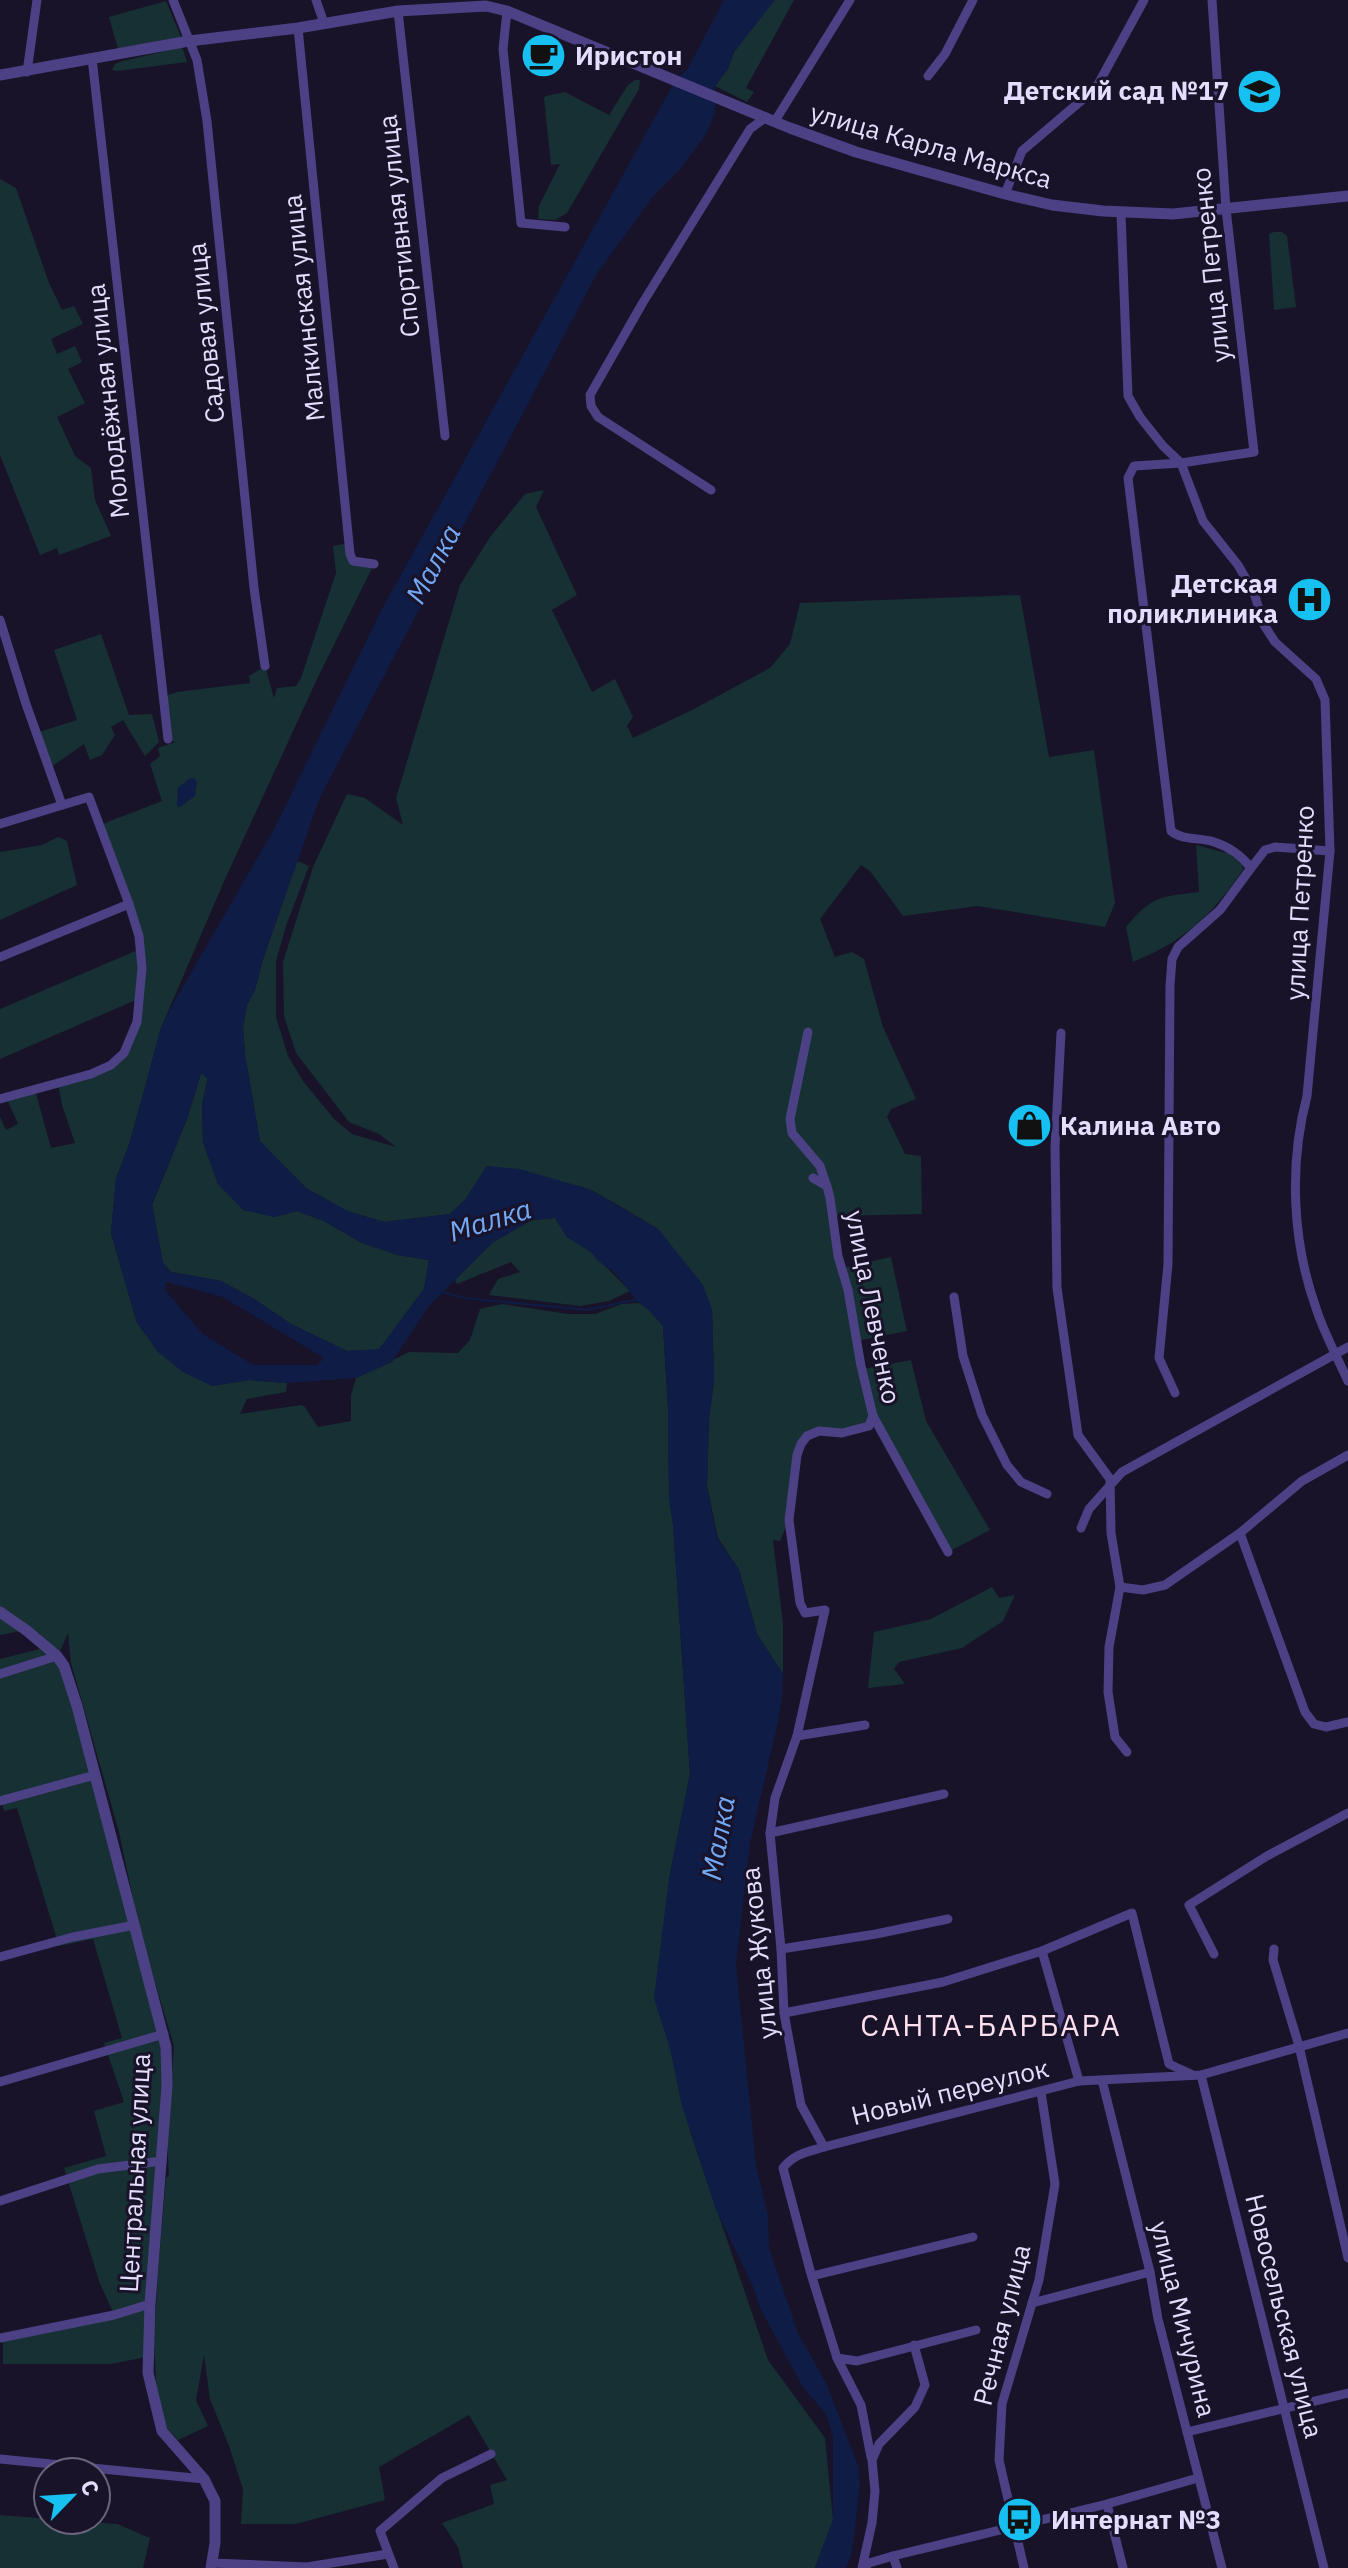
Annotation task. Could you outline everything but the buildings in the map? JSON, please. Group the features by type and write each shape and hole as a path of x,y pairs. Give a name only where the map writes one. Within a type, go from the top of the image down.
{"street":[{"path":"27,72 37,0"},
{"name":"Садовая улица","path":"173,0 197,60 207,121 254,588 265,666"},
{"path":"316,0 324,23"},
{"path":"711,490 598,417 591,406 590,395 750,129 771,119 850,0"},
{"path":"928,76 945,54 973,0"},
{"path":"1005,194 1022,151 1096,88 1144,0"},
{"name":"улица Петренко","path":"1212,0 1226,209 1254,452 1181,463 1134,466 1128,478 1171,831 1178,837 1213,841 1239,854 1251,868"},
{"name":"улица Карла Маркса","path":"0,75 189,41 298,28 398,11 476,6 507,11 856,152 1052,205 1121,213 1173,214 1348,196"},
{"name":"Спортивная улица","path":"398,11 445,436"},
{"path":"507,11 503,49 521,223 565,227"},
{"name":"Малкинская улица","path":"298,28 350,554 353,561 374,564"},
{"name":"Молодёжная улица","path":"92,58 168,739"},
{"path":"1121,213 1128,396 1140,417 1181,463"},
{"name":"улица Петренко","path":"1181,463 1203,521 1238,565 1254,593 1264,625 1275,642 1316,679 1325,700 1330,851 1307,1096 1299,1125 1297,1212 1302,1259 1315,1308 1348,1381"},
{"path":"0,620 62,805"},
{"path":"0,824 89,797 139,936 142,968 137,1022 124,1053 111,1065 91,1074 0,1099"},
{"path":"1175,1393 1159,1358 1168,1264 1172,959 1178,947 1220,910 1265,850 1275,847 1330,851"},
{"path":"0,957 129,904"},
{"path":"808,1032 790,1119 792,1133 820,1166 827,1186"},
{"path":"1061,1033 1055,1147 1057,1288 1078,1435 1099,1466 1109,1474 1111,1533 1120,1587 1109,1647 1108,1692 1115,1737 1127,1752"},
{"name":"улица Левченко","path":"813,1178 827,1186 838,1256 848,1290 873,1416 869,1426 842,1433 819,1431 807,1436 797,1455 789,1520 800,1603 805,1613 825,1610"},
{"path":"954,1297 963,1356 982,1415 1007,1465 1021,1482 1047,1494"},
{"path":"1081,1528 1089,1509 1122,1472 1348,1347"},
{"path":"873,1416 948,1552"},
{"path":"1120,1587 1143,1590 1165,1585 1240,1533 1302,1481 1348,1455"},
{"path":"1240,1533 1305,1712 1314,1724 1326,1727 1348,1722"},
{"name":"улица Жукова","path":"824,2147 801,2105 784,2013 770,1833 775,1798 797,1736 825,1610"},
{"name":"Центральная улица","path":"0,1612 38,1638 64,1666 164,2034 168,2060 150,2304 148,2373 159,2424 166,2438 204,2479 215,2501 212,2566"},
{"path":"0,1674 57,1656"},
{"path":"797,1736 865,1725"},
{"path":"0,1801 95,1775"},
{"path":"770,1833 944,1794"},
{"path":"1214,1954 1189,1905 1267,1856 1348,1813"},
{"path":"784,2013 943,1982 1042,1951 1132,1913 1169,2064 1198,2075"},
{"path":"781,1949 948,1919"},
{"path":"0,1957 73,1937 135,1925"},
{"path":"1274,1949 1273,1960 1299,2046 1348,2258"},
{"path":"1042,1951 1079,2081"},
{"name":"Новый переулок","path":"812,2276 783,2168 798,2154 1079,2081 1198,2075 1348,2033"},
{"path":"0,2082 164,2034"},
{"name":"Новосельская улица","path":"1198,2075 1324,2568"},
{"name":"улица Мичурина","path":"1102,2080 1150,2272 1158,2319 1222,2568"},
{"name":"Речная улица","path":"1024,2568 999,2460 1002,2404 1039,2280 1055,2184 1041,2092"},
{"path":"0,2201 98,2169 162,2161"},
{"path":"973,2237 812,2276 837,2358 861,2405 870,2443 875,2491 865,2566 893,2556 1107,2504 1198,2478"},
{"path":"1032,2303 1150,2272"},
{"path":"0,2338 114,2315 150,2304"},
{"path":"837,2358 857,2361 976,2330"},
{"path":"872,2460 879,2444 915,2407 925,2385 914,2345"},
{"path":"1187,2432 1348,2393"},
{"path":"394,2568 380,2531 442,2478 491,2454"},
{"path":"0,2459 204,2479"},
{"path":"1107,2504 1123,2568"},
{"path":"212,2566 307,2567 388,2554"},
{"path":"893,2556 897,2568"}],"green space":[{"path":"774,0 794,0 746,88 754,92 747,102 715,86 728,69 734,52"},
{"path":"166,1 181,37 118,49 109,17"},
{"path":"182,47 187,62 112,70 115,64 123,61"},
{"path":"640,80 639,89 567,213 555,220 538,219 539,206 560,164 551,165 544,98 565,92 609,115 628,85"},
{"path":"0,179 16,188 49,283 62,310 74,306 83,324 51,339 57,354 75,346 82,362 68,369 85,403 57,417 75,456 91,468 95,500 111,536 59,555 57,548 40,555 0,455"},
{"path":"1274,232 1287,236 1296,307 1274,310 1269,234"},
{"path":"544,490 536,507 577,595 552,610 592,692 615,679 633,717 627,726 633,738 770,668 790,644 800,603 1020,595 1049,757 1094,750 1115,903 1105,927 978,906 903,916 870,871 861,865 820,919 835,957 852,952 864,959 883,1027 916,1099 891,1109 887,1117 905,1154 921,1156 922,1214 834,1216 842,1268 891,1257 907,1331 857,1341 863,1369 911,1360 926,1421 990,1530 948,1552 873,1417 869,1426 819,1431 801,1444 789,1520 780,1541 773,1540 783,1624 783,1674 757,1634 739,1570 718,1538 707,1486 709,1419 714,1380 712,1310 702,1285 658,1229 589,1189 487,1166 465,1200 450,1214 384,1222 347,1211 306,1188 260,1142 243,1027 247,1005 255,990 297,861 309,866 276,961 276,1017 288,1056 303,1081 334,1119 352,1134 396,1147 379,1134 349,1122 296,1053 284,1016 283,962 313,867 347,794 365,798 403,825 396,798 460,585 490,537 525,494"},
{"path":"349,543 353,561 374,564 225,879 161,1028 130,1142 116,1179 111,1233 137,1323 212,1386 249,1380 287,1383 286,1392 247,1399 240,1414 301,1405 318,1427 351,1421 351,1395 356,1378 409,1352 458,1353 470,1340 480,1309 502,1304 568,1314 595,1314 622,1304 639,1303 663,1326 669,1497 690,1774 669,1879 671,2052 690,2131 768,2360 825,2438 833,2520 815,2568 463,2568 458,2547 442,2523 494,2504 490,2485 507,2480 469,2415 379,2467 385,2500 296,2524 241,2524 243,2489 210,2399 204,2355 196,2400 208,2426 178,2440 166,2427 157,2397 154,2343 166,2178 169,2175 167,2137 174,2046 140,1932 119,1832 71,1663 68,1633 58,1656 166,2047 146,2357 111,2364 3,2364 3,2338 114,2314 100,2284 64,2168 106,2156 94,2111 124,2102 104,2043 122,2038 93,1939 59,1946 17,1808 4,1811 0,1797 0,1659 48,1647 26,1630 0,1635 0,1117 6,1130 18,1124 6,1097 35,1090 51,1148 75,1143 58,1083 93,1072 117,1058 131,1035 138,999 0,1059 0,1009 140,949 100,825 162,801 150,764 160,756 158,748 175,742 168,739 163,697 177,692 250,683 249,676 265,666 274,698 277,688 296,686 336,573 333,546"},
{"path":"101,634 129,715 152,714 159,742 145,756 123,720 111,727 115,735 102,755 90,760 84,744 51,767 36,733 77,720 54,650"},
{"path":"58,837 67,841 77,885 0,920 0,852 42,845"},
{"path":"1196,845 1230,854 1242,864 1243,870 1196,925 1168,945 1133,962 1126,927 1135,917 1158,899 1199,892"},
{"path":"201,1073 208,1078 202,1104 203,1142 218,1184 274,1217 297,1211 324,1221 362,1243 398,1255 429,1260 424,1289 379,1350 347,1351 291,1324 221,1281 171,1272 163,1263 152,1205 187,1119"},
{"path":"555,1218 567,1237 591,1252 630,1291 609,1301 580,1306 489,1295 498,1279 520,1272 511,1262 457,1284 455,1280 493,1242 532,1220"},
{"path":"992,1587 999,1598 1015,1595 1003,1621 962,1648 899,1662 894,1669 905,1684 868,1688 874,1632 931,1619"},
{"path":"0,2515 32,2517 32,2536 112,2536 112,2524 150,2538 143,2568 0,2568"}],"water":[{"path":"732,0 775,0 734,52 728,69 715,86 715,113 706,134 681,168 654,195 596,275 320,797 255,990 247,1005 243,1027 260,1141 306,1188 347,1211 384,1222 450,1214 465,1200 487,1166 519,1169 589,1189 658,1229 703,1285 712,1310 714,1380 709,1419 707,1486 717,1538 739,1570 757,1634 783,1674 778,1722 750,1843 736,1965 756,2166 768,2216 769,2248 798,2333 827,2385 858,2466 860,2481 856,2520 851,2556 846,2568 815,2568 833,2520 833,2436 826,2414 803,2387 760,2308 752,2284 716,2210 681,2102 671,2052 654,1998 669,1879 690,1774 669,1497 663,1326 614,1272 567,1237 555,1218 532,1220 493,1242 428,1307 392,1362 356,1378 287,1383 249,1380 212,1386 183,1372 158,1352 137,1323 111,1233 116,1179 130,1142 161,1028 169,1011 274,829 382,609 675,81 697,65","holes":["201,1073 208,1079 202,1104 203,1142 218,1184 243,1210 274,1217 297,1211 324,1221 362,1243 398,1255 429,1260 424,1289 379,1349 347,1351 291,1324 221,1281 170,1272 163,1263 152,1204 187,1119","166,1282 223,1297 324,1358 317,1365 253,1365 203,1334 165,1290"]},
{"path":"190,778 197,782 195,796 177,806 178,788"}],"waterway":[{"name":"Малка","path":"689,81 732,0"},
{"path":"442,1292 465,1298 587,1310 639,1299"}],"place":[{"name":"Иристон","path":"544,56"},
{"name":"Детский сад №17","path":"1260,91"},
{"name":"Детская поликлиника","path":"1309,599"},
{"name":"Калина Авто","path":"1029,1126"},
{"name":"Интернат №3","path":"1020,2520"}],"district":[{"name":"САНТА-БАРБАРА","path":"991,2026"}]}
